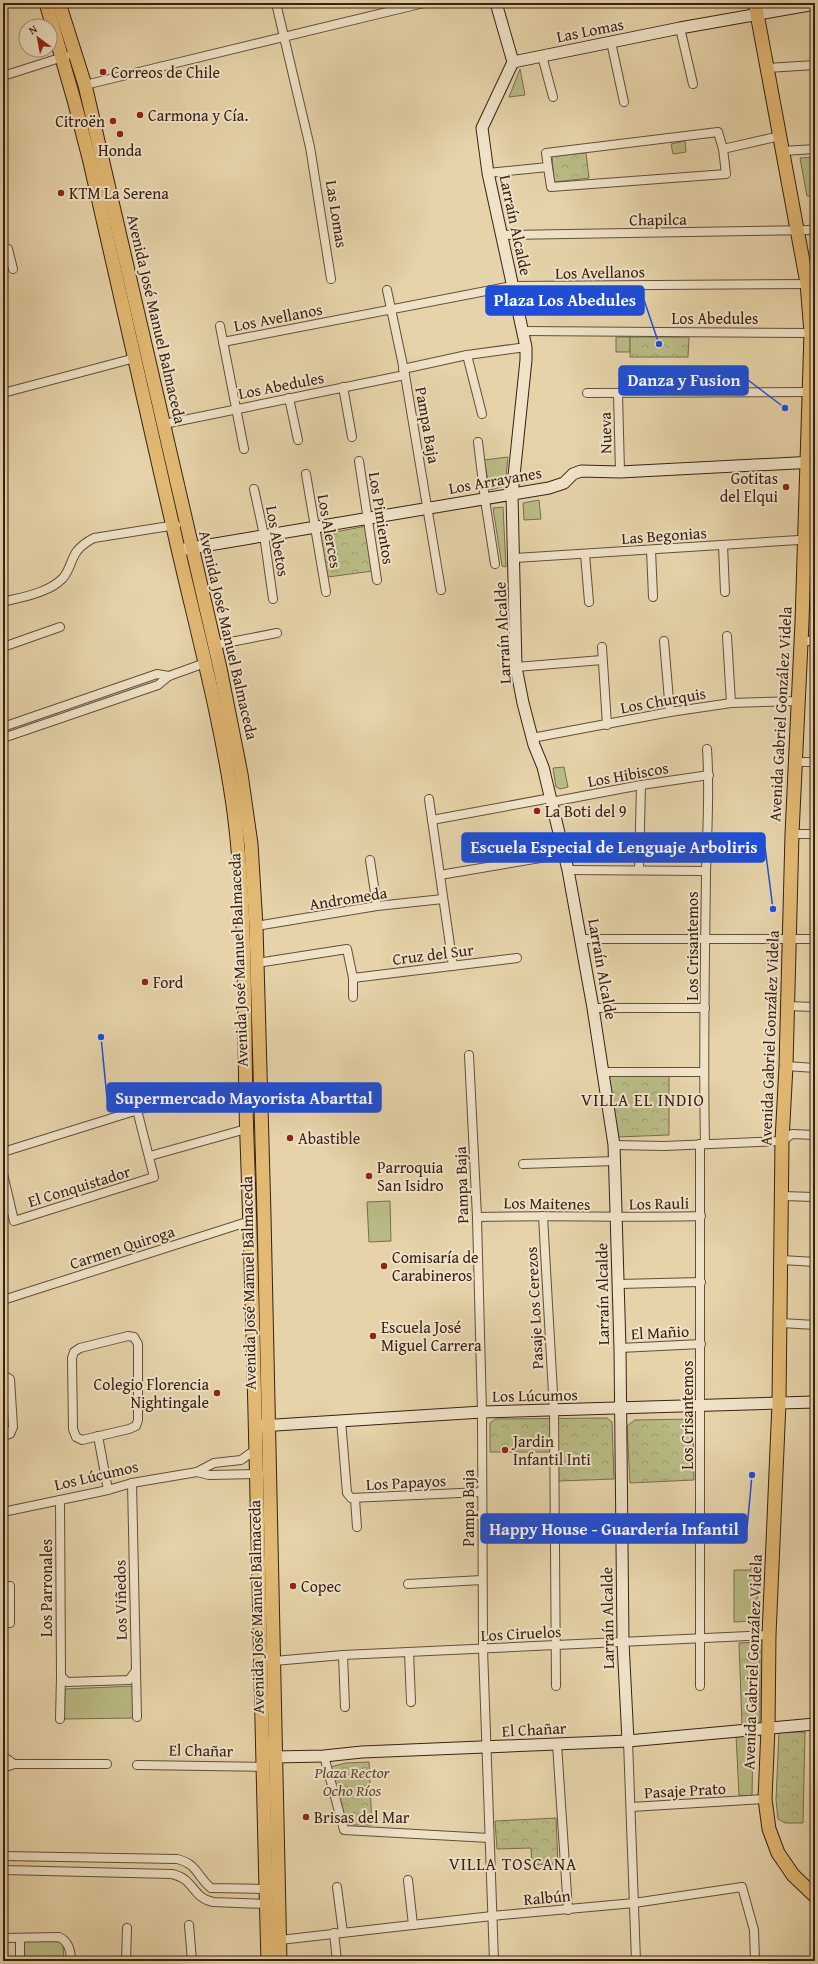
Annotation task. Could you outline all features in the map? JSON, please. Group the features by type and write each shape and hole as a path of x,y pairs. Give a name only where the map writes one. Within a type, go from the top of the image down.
{"main road":[{"name":"Avenida José Manuel Balmaceda","path":"46,3 68,55 84,85 215,645 232,723 247,810 251,844 257,963 262,1426 255,1450 268,1961"},
{"name":"Avenida José Manuel Balmaceda","path":"59,3 90,162 205,662 228,771 240,870 244,964 246,1129 250,1221 262,1426 270,1474 280,1961"},
{"name":"Avenida Gabriel González Videla","path":"756,9 797,231 811,284 812,333 810,539 801,642 792,834 786,1066 782,1141 782,1260 779,1403 769,1636 768,1728 765,1799 769,1829 778,1853 793,1875 815,1896"}],"street":[{"path":"276,3 283,38"},
{"path":"84,85 424,3"},
{"path":"496,3 512,62"},
{"name":"Las Lomas","path":"512,62 680,28 756,9 815,4"},
{"path":"680,28 693,84"},
{"name":"Las Lomas","path":"283,38 310,147 331,279"},
{"path":"611,42 624,102"},
{"path":"3,76 68,55"},
{"path":"542,56 553,97"},
{"name":"Larraín Alcalde","path":"512,62 482,128 488,173 526,347 526,360 512,495 515,558 516,667 523,703 551,800 568,870 582,939 594,1008 602,1072 616,1160 616,1218 620,1348 623,1642 631,1807 636,1961"},
{"path":"767,68 815,65"},
{"path":"718,132 723,150 726,174 551,187 548,167 546,153 718,132"},
{"path":"723,150 780,136"},
{"path":"782,151 815,149"},
{"path":"488,173 548,167"},
{"name":"Chapilca","path":"501,235 815,230"},
{"path":"3,250 8,249 13,269"},
{"name":"Los Avellanos","path":"223,342 512,286 811,284"},
{"name":"Pampa Baja","path":"387,290 404,372 441,590"},
{"path":"220,326 244,449"},
{"name":"Los Abedules","path":"523,331 812,333"},
{"name":"Los Abedules","path":"164,424 343,387 467,356 526,347"},
{"path":"467,356 482,414"},
{"path":"3,393 135,358"},
{"path":"343,387 352,437"},
{"path":"587,393 811,392"},
{"name":"Nueva","path":"618,393 620,472"},
{"path":"289,398 298,440"},
{"path":"478,442 495,564"},
{"name":"Los Pimientos","path":"359,461 377,580"},
{"name":"Los Arrayanes","path":"179,551 192,547 315,528 367,517 512,495 564,484 573,474 581,471 620,472 811,463"},
{"name":"Los Alerces","path":"306,474 326,592"},
{"name":"Los Abetos","path":"254,488 264,535 273,599"},
{"path":"3,602 50,588 63,578 71,566 77,552 85,543 94,538 187,524"},
{"name":"Las Begonias","path":"515,558 810,539"},
{"path":"723,545 725,592"},
{"path":"651,550 653,596"},
{"path":"585,554 589,602"},
{"path":"3,647 60,628"},
{"path":"215,645 277,632"},
{"path":"727,636 731,703"},
{"path":"801,642 815,640"},
{"path":"664,641 670,712"},
{"path":"602,647 607,725"},
{"path":"516,667 602,660"},
{"path":"3,738 158,685 169,676 205,662"},
{"path":"3,728 157,674 169,676"},
{"path":"82,700 86,710"},
{"name":"Los Churquis","path":"532,738 670,712 731,703 799,701"},
{"path":"16,723 19,733"},
{"name":"Los Crisantemos","path":"700,1686 702,1407 701,1216 706,871 709,775 707,749"},
{"path":"796,762 815,762"},
{"name":"Los Hibiscos","path":"432,820 709,775"},
{"path":"639,870 641,785"},
{"path":"429,799 453,966"},
{"path":"792,834 815,834"},
{"path":"440,875 564,854"},
{"path":"370,860 377,906"},
{"path":"568,870 706,871"},
{"name":"Andromeda","path":"256,926 377,906 443,899"},
{"path":"582,939 815,939"},
{"path":"257,963 347,950 353,978 353,997"},
{"name":"Cruz del Sur","path":"353,978 517,958"},
{"path":"787,1006 815,1007"},
{"path":"594,1008 705,1008"},
{"name":"Pampa Baja","path":"469,1055 477,1216 482,1412 482,1649 494,1961"},
{"path":"786,1066 815,1068"},
{"path":"602,1072 704,1072"},
{"path":"3,1152 154,1105"},
{"name":"El Conquistador","path":"3,1174 14,1220 154,1177 150,1156 137,1110"},
{"name":"El Conquistador","path":"150,1156 246,1129"},
{"path":"614,1145 664,1146 782,1141 792,1134 815,1135"},
{"path":"523,1164 616,1160"},
{"path":"782,1196 815,1197"},
{"name":"Los Maitenes","path":"477,1216 616,1218"},
{"name":"Pasaje Los Cerezos","path":"543,1216 554,1411 556,1686"},
{"name":"Los Rauli","path":"616,1218 701,1216"},
{"name":"Carmen Quiroga","path":"3,1300 250,1221"},
{"path":"782,1260 815,1262"},
{"path":"619,1284 701,1282"},
{"path":"781,1323 815,1325"},
{"path":"128,1336 134,1337 138,1344 138,1420 136,1426 129,1430 98,1436 82,1440 76,1437 73,1428 72,1358 74,1352 80,1348 128,1336"},
{"name":"El Mañio","path":"620,1348 701,1344"},
{"path":"3,1375 10,1379 12,1427 10,1434 3,1436"},
{"name":"Los Lúcumos","path":"262,1426 482,1412 702,1407 815,1402"},
{"name":"Los Papayos","path":"341,1420 348,1496 355,1499 482,1492"},
{"path":"98,1436 108,1490"},
{"name":"Los Lúcumos","path":"3,1512 108,1490 132,1483 197,1472 214,1463 241,1460 255,1450"},
{"name":"Los Lúcumos","path":"197,1472 209,1475 270,1474"},
{"name":"Los Viñedos","path":"132,1483 137,1717"},
{"name":"Los Papayos","path":"355,1499 357,1528"},
{"name":"Los Parronales","path":"60,1500 60,1719"},
{"path":"408,1584 482,1580"},
{"path":"3,1587 10,1586 10,1623 3,1623"},
{"name":"Los Ciruelos","path":"274,1661 343,1655 769,1636"},
{"path":"409,1652 411,1702"},
{"path":"343,1655 345,1707"},
{"path":"61,1676 67,1682 129,1680 135,1672"},
{"name":"El Chañar","path":"275,1757 324,1756 362,1752 628,1741 815,1724"},
{"path":"262,1740 267,1752 275,1757"},
{"path":"557,1744 568,1910"},
{"path":"324,1756 344,1830 489,1838"},
{"path":"3,1760 7,1760 14,1764"},
{"path":"3,1768 14,1764 107,1764"},
{"name":"El Chañar","path":"137,1765 264,1767"},
{"name":"Pasaje Prato","path":"631,1807 765,1799"},
{"path":"3,1856 177,1859 186,1861 193,1865 211,1888 266,1889"},
{"path":"41,1871 42,1857"},
{"path":"136,1873 137,1859"},
{"path":"3,1870 172,1874 182,1876 188,1880 198,1895 205,1900 213,1902 266,1904"},
{"path":"408,1880 413,1925"},
{"path":"337,1887 339,1933 337,1961"},
{"name":"Ralbún","path":"280,1940 492,1916 634,1903 742,1887 754,1930 755,1961"},
{"path":"189,1925 192,1961"},
{"path":"126,1961 127,1928"},
{"path":"3,1938 59,1937 65,1940 71,1954 71,1961"},
{"path":"20,1938 20,1961"}],"green space":[{"path":"520,69 525,95 509,97"},
{"path":"685,141 686,152 673,154 671,144"},
{"path":"586,153 589,178 554,182 552,156"},
{"path":"815,157 815,196 807,196 800,158"},
{"path":"616,337 630,337 630,352 616,352"},
{"path":"630,337 689,337 688,357 630,357"},
{"path":"508,457 505,486 490,490 484,460"},
{"path":"539,500 541,519 524,520 523,503"},
{"path":"503,507 506,567 502,566 493,508"},
{"path":"366,526 373,571 328,577 320,535"},
{"path":"564,767 568,787 560,789 556,787 553,768"},
{"path":"609,1076 669,1076 669,1135 617,1137"},
{"path":"390,1201 391,1241 369,1242 367,1202"},
{"path":"607,1418 612,1422 614,1479 559,1481 558,1452 490,1452 490,1423 495,1419"},
{"path":"693,1419 694,1480 630,1483 627,1426 635,1420"},
{"path":"751,1566 761,1566 755,1617 752,1621 734,1622 734,1570 751,1570"},
{"path":"756,1642 760,1645 760,1721 755,1726 742,1726 739,1643"},
{"path":"134,1686 134,1718 64,1719 65,1689"},
{"path":"779,1732 805,1732 803,1823 785,1823 778,1819 776,1800"},
{"path":"750,1734 753,1739 752,1796 739,1795 736,1735"},
{"name":"Plaza Rector Ocho Ríos","path":"369,1762 372,1825 346,1825 330,1767 346,1763"},
{"path":"556,1818 558,1864 532,1865 531,1848 497,1849 495,1821"},
{"path":"26,1941 58,1941 63,1945 64,1961 22,1961 23,1944"}],"place":[{"name":"Correos de Chile","path":"103,72"},
{"name":"Carmona y Cía.","path":"140,115"},
{"name":"Citroën","path":"113,121"},
{"name":"Honda","path":"120,134"},
{"name":"KTM La Serena","path":"61,193"},
{"name":"Plaza Los Abedules","path":"659,344"},
{"name":"Danza y Fusion","path":"785,408"},
{"name":"Gotitas del Elqui","path":"786,487"},
{"name":"La Boti del 9","path":"537,811"},
{"name":"Escuela Especial de Lenguaje Arboliris","path":"773,909"},
{"name":"Ford","path":"145,982"},
{"name":"Supermercado Mayorista Abarttal","path":"101,1037"},
{"name":"Abastible","path":"290,1138"},
{"name":"Parroquia San Isidro","path":"369,1176"},
{"name":"Comisaría de Carabineros","path":"384,1266"},
{"name":"Escuela José Miguel Carrera","path":"373,1336"},
{"name":"Colegio Florencia Nightingale","path":"217,1393"},
{"name":"Jardin Infantil Inti","path":"505,1450"},
{"name":"Happy House - Guardería Infantil","path":"752,1475"},
{"name":"Copec","path":"293,1586"},
{"name":"Brisas del Mar","path":"306,1817"}],"district":[{"name":"VILLA EL INDIO","path":"643,1099"},
{"name":"VILLA TOSCANA","path":"513,1863"}]}
